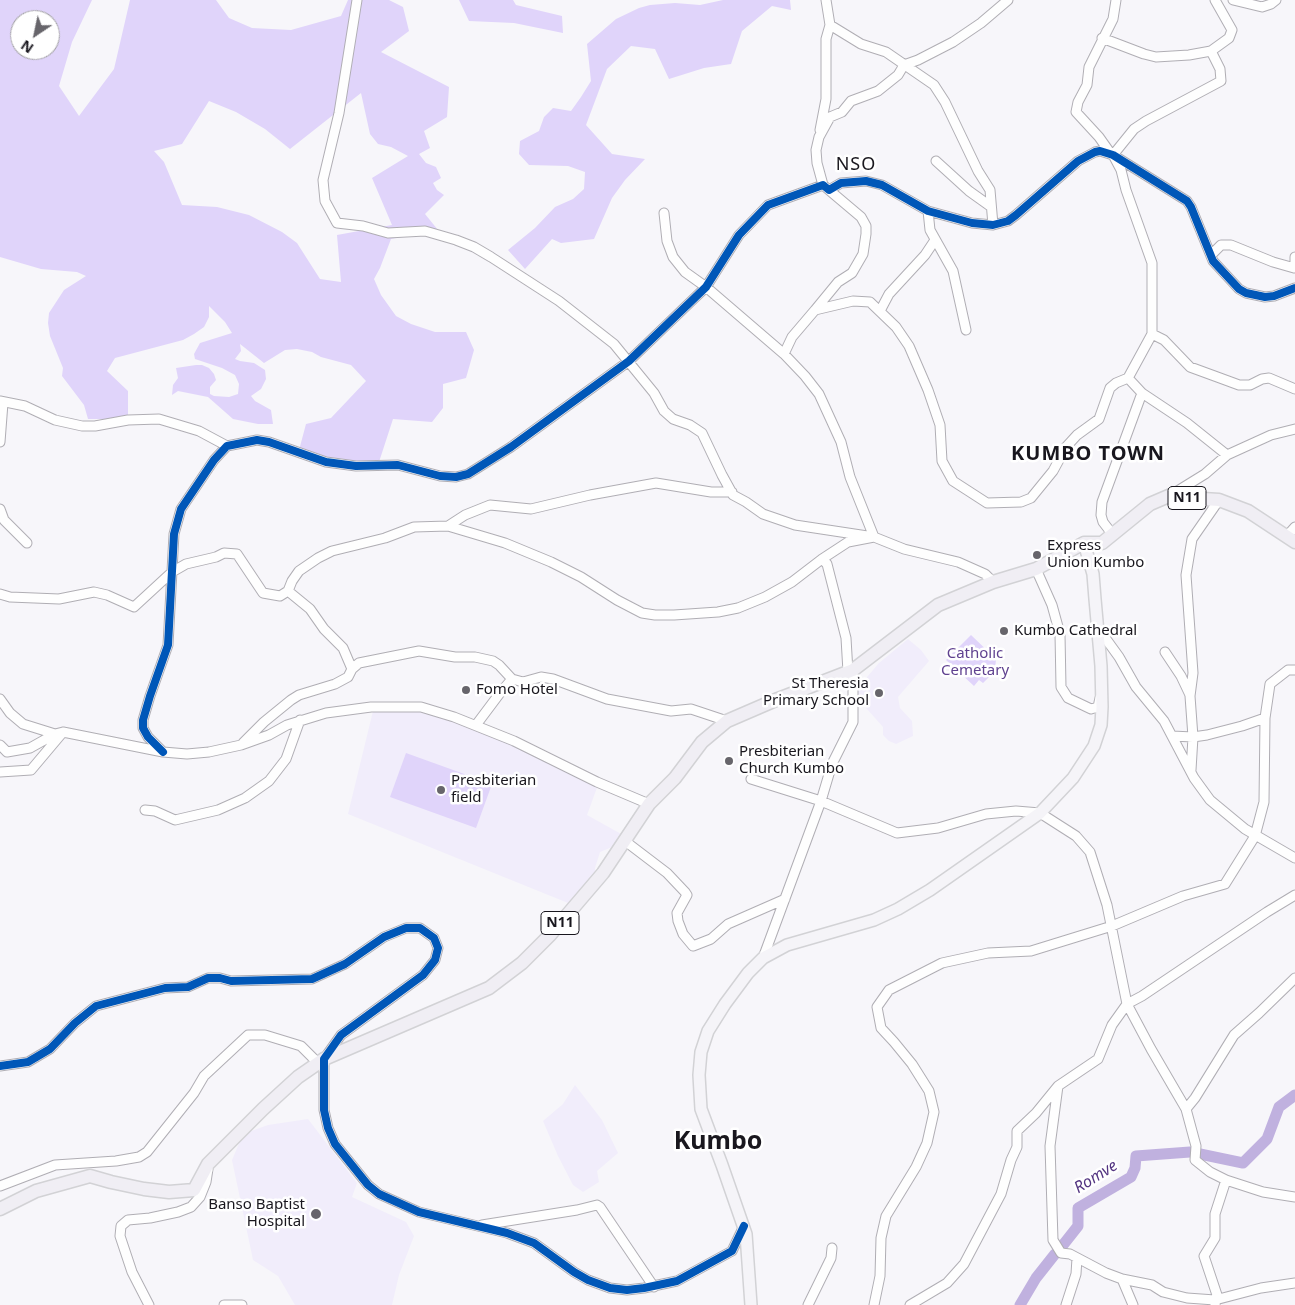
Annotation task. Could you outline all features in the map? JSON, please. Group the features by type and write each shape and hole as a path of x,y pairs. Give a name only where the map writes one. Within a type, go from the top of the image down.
{"highway":[{"name":"N11","path":"0,1209 36,1191 90,1176 144,1189 169,1192 194,1190 208,1164 298,1077 321,1061 489,988 522,963 550,935 603,873 649,804 675,778 702,742 727,721 851,671 938,605 993,582 1036,569 1084,543 1102,543 1150,504 1171,495 1219,500 1248,511 1292,535"}],"main road":[{"path":"751,1305 744,1226 702,1115 700,1104 701,1052 708,1031 748,973 763,958 787,944 874,920 898,909 930,890 1040,812 1074,778 1094,746 1101,725 1102,666 1093,574 1084,543"}],"street":[{"path":"357,0 339,113 323,180 324,201 337,223 363,226 388,233 425,231 474,248 559,301 614,344 654,394 664,411 673,419 690,425 702,433 732,492 763,514 795,525 874,537 904,549 958,562 985,574 993,582"},
{"path":"784,354 792,337 838,282 852,273 862,254 866,234 866,226 861,217 826,187 817,163 816,150 826,100 826,39 830,25 826,0"},
{"path":"819,137 830,117 842,112 851,101 878,91 898,75 904,66 953,42 981,23 1008,0"},
{"path":"815,310 853,301 870,302 896,327 909,346 928,390 940,425 942,461 953,481 987,503 1021,502 1031,498 1053,471 1066,447 1077,435 1099,419 1110,388 1128,378 1152,334 1152,263 1126,190 1121,170 1099,137 1076,112 1078,102 1087,84 1089,67 1113,19 1116,0"},
{"path":"1102,38 1144,54 1156,56 1189,56 1212,52 1229,38 1232,30 1215,0"},
{"path":"1232,0 1262,7 1276,0"},
{"path":"830,25 861,44 886,52 934,85 945,102 978,171 990,190 993,225"},
{"path":"1112,155 1140,125 1221,81 1220,69 1212,52"},
{"path":"163,752 148,737 143,728 143,720 168,645 174,534 181,510 206,472 227,446 249,441 269,442 326,462 356,466 398,465 440,476 456,477 468,474 511,447 629,362 706,287 739,235 768,206 841,183 866,180 882,185 928,212 972,223 993,225 1008,221 1078,161 1095,152 1112,155 1187,201 1213,261 1239,289 1246,293 1274,296 1295,288"},
{"path":"936,161 969,191 990,206"},
{"path":"928,212 930,230 953,271 966,330"},
{"path":"664,213 667,240 673,257 685,272 706,287 784,354 819,394 841,442 850,478 874,537"},
{"path":"880,311 889,294 919,262 935,240"},
{"path":"1211,255 1221,245 1231,245 1273,262 1295,268 1295,257"},
{"path":"1152,334 1164,340 1190,366 1220,378 1239,385 1250,385 1269,378 1295,389"},
{"path":"1128,378 1142,393 1187,423 1227,456"},
{"path":"1113,535 1103,522 1101,515 1102,502 1142,393"},
{"path":"0,442 2,402 25,406 55,420 82,426 95,426 128,420 159,419 199,431 227,446"},
{"path":"1171,495 1206,474 1227,456 1271,435 1295,429"},
{"path":"448,526 465,515 490,505 532,509 590,495 656,483 711,492 732,492"},
{"path":"1191,771 1193,737 1190,696 1193,673 1186,575 1192,539 1219,500"},
{"path":"0,509 4,520 27,544"},
{"path":"0,594 10,597 58,599 94,592 107,595 134,607 172,572 186,564 216,557 224,553 237,554 263,593 280,596 288,591 299,570 332,551 385,538 414,528 448,526 505,543 550,562 581,577 628,607 642,613 655,615 718,612 738,608 765,597 792,582 848,542 874,537"},
{"path":"763,958 821,801 832,764 852,722 851,671 846,638 828,564 822,559"},
{"path":"1036,569 1052,605 1060,634 1061,687 1068,698 1091,709 1098,707 1101,691"},
{"path":"288,591 310,609 324,629 343,648 352,669"},
{"path":"1098,628 1119,657 1136,687 1164,721 1191,771 1210,800 1227,816 1255,836 1295,858"},
{"path":"241,745 290,700 299,695 335,684 348,677 352,669 359,663 420,651 455,657 475,657 493,661 512,680 524,682 541,677 553,679 607,699 672,711 692,709 727,721"},
{"path":"1165,652 1181,676 1190,696"},
{"path":"874,1305 880,1276 881,1238 886,1216 916,1167 927,1143 934,1112 929,1091 912,1064 881,1028 877,1007 889,990 942,963 988,953 1031,951 1112,926 1183,896 1225,884 1255,836 1264,802 1265,718 1270,684 1288,670 1295,670"},
{"path":"476,726 512,680"},
{"path":"0,699 10,713 23,724 59,733 163,752 187,754 224,750 241,745 269,735 300,720 326,713 371,707 420,707 514,741 597,782 649,804"},
{"path":"1172,736 1193,737 1242,726 1265,718"},
{"path":"145,810 154,811 175,820 218,810 244,798 269,781 286,759 300,720"},
{"path":"0,745 7,752 30,748 59,733"},
{"path":"0,772 31,770 59,733"},
{"path":"750,779 821,801 896,833 938,828 986,814 1016,811 1040,812 1076,836 1090,852 1112,926 1127,1004 1186,1109 1196,1146 1195,1160 1210,1172 1226,1180 1263,1192 1295,1197"},
{"path":"625,842 667,873 685,892 687,896 677,913 678,921 684,934 693,946 711,939 728,924 785,899"},
{"path":"910,1305 946,1282 964,1264 1001,1194 1017,1147 1017,1131 1036,1113 1058,1086 1098,1059 1112,1024 1127,1004 1295,895"},
{"path":"0,1066 28,1062 50,1049 96,1006 165,988 188,986 208,978 220,978 231,981 312,979 345,964 384,937 406,928 420,928 434,938 438,948 435,960 423,975 341,1035 321,1061 324,1110 328,1128 335,1144 368,1185 380,1194 419,1212 508,1233 534,1243 588,1280 610,1288 627,1290 654,1287 677,1281 732,1252 744,1226"},
{"path":"1186,1109 1195,1098 1234,1035 1295,978"},
{"path":"0,1186 55,1165 116,1161 139,1157 147,1152 194,1093 204,1076 248,1035 265,1035 301,1046 321,1061"},
{"path":"1058,1086 1050,1146 1053,1240 1062,1253 1070,1254 1106,1273 1122,1279 1152,1285 1163,1292 1215,1303 1261,1288 1295,1283"},
{"path":"149,1305 132,1272 120,1236 121,1226 128,1220 150,1218 191,1208 200,1197 206,1182 208,1164"},
{"path":"1215,1303 1217,1295 1204,1256 1215,1238 1215,1214 1226,1180"},
{"path":"477,1226 597,1205 654,1287"},
{"path":"808,1305 831,1258 832,1248"},
{"path":"732,1252 748,1255"},
{"path":"1066,1305 1076,1274 1077,1258"},
{"path":"1122,1279 1133,1305"},
{"path":"224,1305 242,1305"}],"shaded area":[{"name":"St Theresia Primary School","path":"908,639 921,650 929,661 898,697 900,708 912,721 913,736 896,744 889,741 883,735 883,727 859,700 856,690 879,663"},
{"path":"409,710 443,716 495,735 598,785 587,815 623,835 617,845 600,852 595,873 573,905 348,814 373,711"},
{"path":"575,1085 602,1120 618,1153 597,1171 599,1182 583,1192 573,1185 543,1121 563,1104"},
{"name":"Banso Baptist Hospital","path":"308,1119 357,1183 352,1197 406,1222 414,1236 399,1275 392,1305 295,1305 278,1276 253,1260 232,1160 243,1134 268,1125"}],"green space":[{"path":"0,0 92,0 72,42 59,86 79,116 114,69 130,0 216,0 229,18 252,28 291,30 341,16 348,0 389,0 403,7 409,31 381,52 449,87 447,117 424,131 430,148 419,154 426,163 436,167 441,178 433,183 437,190 444,195 425,214 438,230 391,239 374,279 381,295 396,316 411,324 435,332 466,332 474,350 466,378 443,384 443,408 432,422 393,419 379,462 325,465 298,454 306,424 331,418 366,381 351,365 321,357 312,352 297,349 285,350 264,363 240,344 241,351 235,359 254,363 265,370 266,379 261,389 251,396 255,401 271,410 273,424 258,424 233,419 208,397 178,391 172,395 173,385 178,378 176,368 196,365 209,368 214,374 216,380 210,387 210,394 229,397 238,394 239,384 235,375 222,368 195,359 194,354 200,343 232,333 225,322 209,306 209,317 204,327 194,334 183,340 115,358 107,371 128,391 128,416 114,419 88,419 84,405 62,376 63,368 50,336 48,323 49,313 64,290 86,276 77,272 41,269 0,257","holes":["361,93 370,134 378,144 391,147 408,156 372,178 392,225 337,235 341,282 320,279 297,243 282,232 249,215 217,207 182,205 164,162 154,151 182,144 209,101 236,112 265,129 290,149"]},
{"path":"459,0 513,0 516,5 562,16 563,33 514,23 469,21"},
{"path":"723,0 790,0 791,10 772,6 742,31 731,64 704,68 669,79 655,49 631,46 607,69 586,125 612,154 645,159 625,180 612,198 594,239 561,243 552,239 525,269 508,250 535,228 555,207 573,199 584,189 585,172 568,166 529,165 519,154 520,141 539,131 544,117 553,108 571,111 581,97 591,81 587,44 616,19 639,8 675,3 700,5"},
{"name":"Catholic Cemetary","path":"971,635 996,659 995,671 983,683 979,680 974,686 946,660"},
{"name":"Presbiterian field","path":"406,753 492,784 476,828 390,797"}],"waterway":[{"name":"Romve","path":"1200,1154 1243,1163 1267,1139 1279,1107 1295,1095"},
{"name":"Romve","path":"1063,1245 1078,1226 1078,1208 1131,1177 1135,1168 1136,1156 1190,1152"},
{"name":"Romve","path":"1020,1305 1036,1278 1055,1254"}],"cycle path":[{"path":"163,752 148,737 143,728 143,720 168,645 174,534 181,509 214,460 227,446 257,440 269,442 326,462 356,466 398,465 440,476 456,477 468,474 511,447 629,361 706,287 739,235 768,205 823,185 829,190 841,183 866,181 882,185 928,211 972,223 993,225 1008,221 1078,161 1100,151 1113,155 1187,201 1213,261 1239,289 1246,293 1265,297 1274,296 1295,288"},
{"path":"0,1066 28,1062 50,1049 75,1023 96,1006 165,988 188,987 208,978 220,978 231,981 312,979 345,964 384,937 406,928 420,928 434,938 438,948 435,960 423,975 341,1035 324,1059 324,1110 328,1128 335,1144 368,1185 379,1194 419,1212 507,1233 534,1243 588,1280 610,1288 627,1290 677,1281 732,1251 744,1226"}],"place":[{"name":"Express Union Kumbo","path":"1037,555"},
{"name":"Kumbo Cathedral","path":"1004,631"},
{"name":"Fomo Hotel","path":"466,690"},
{"name":"St Theresia Primary School","path":"879,693"},
{"name":"Presbiterian Church Kumbo","path":"729,761"},
{"name":"Presbiterian field","path":"441,790"},
{"name":"Banso Baptist Hospital","path":"316,1214"}],"district":[{"name":"NSO","path":"856,165"},
{"name":"KUMBO TOWN","path":"1088,454"},
{"name":"Kumbo","path":"718,1142"}]}
